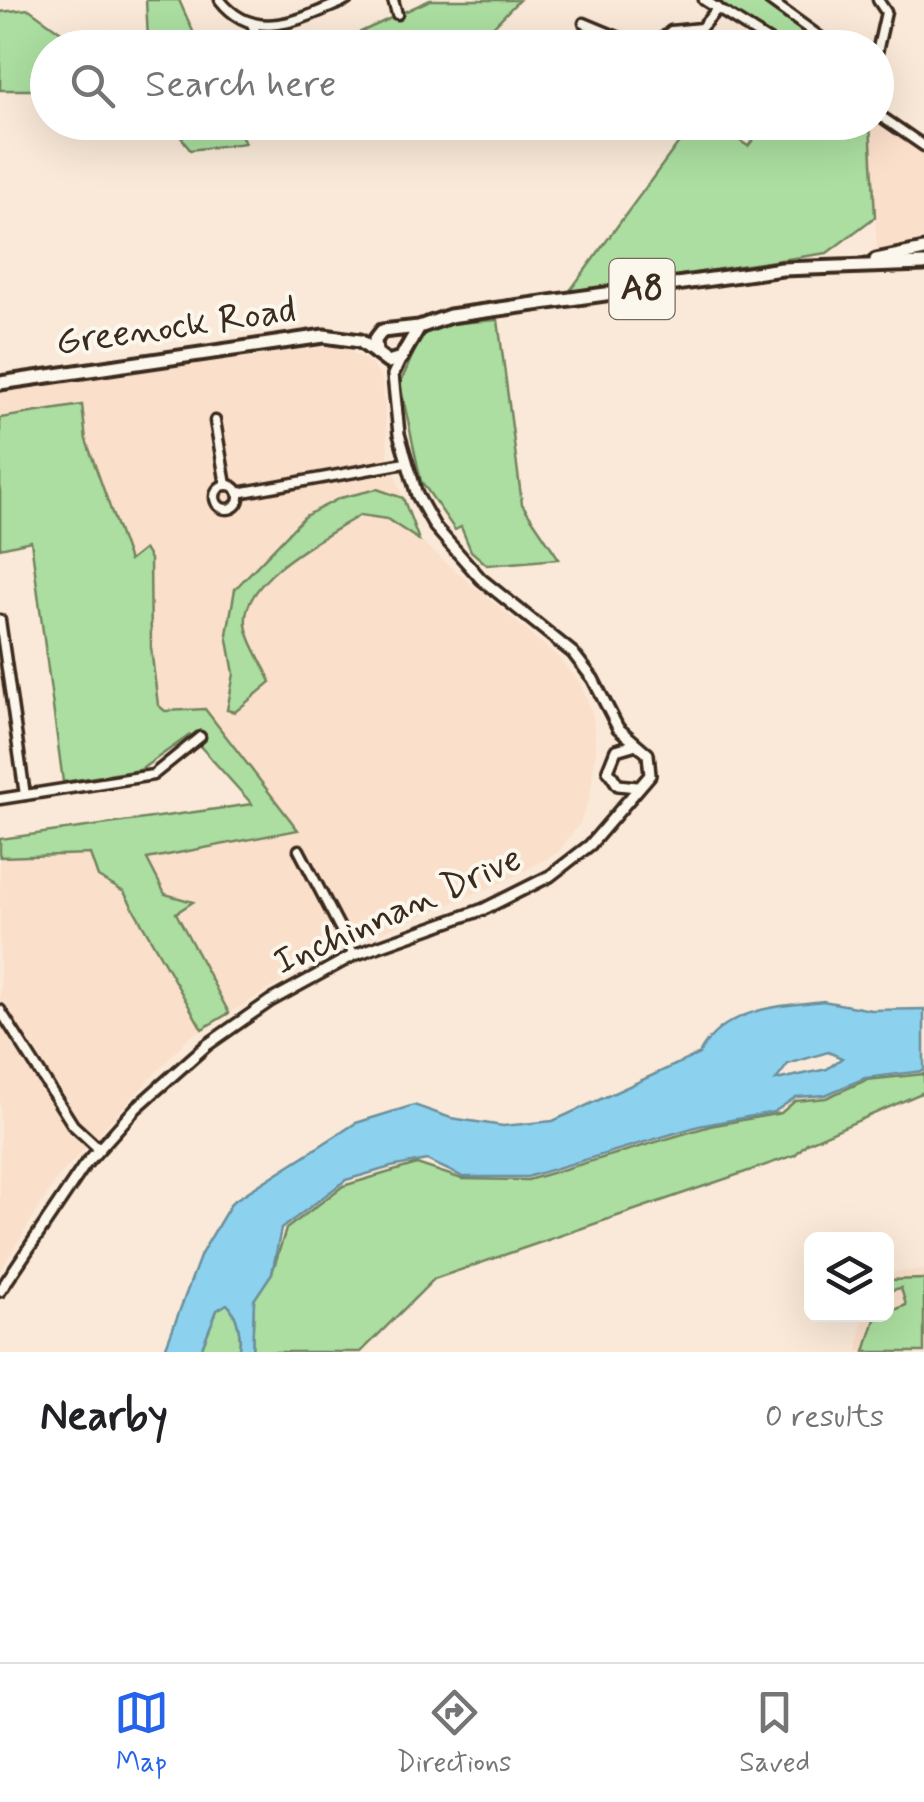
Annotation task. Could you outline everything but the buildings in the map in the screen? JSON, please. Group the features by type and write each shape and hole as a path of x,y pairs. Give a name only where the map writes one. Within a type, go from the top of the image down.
{"main road":[{"name":"A8","path":"868,264 924,250"},
{"name":"A8","path":"376,337 386,329 419,327 467,314 782,269 924,264"},
{"path":"376,337 380,357 401,358 419,327"},
{"path":"398,330 407,343"},
{"name":"Greenock Road","path":"0,384 324,336 360,342 376,337"},
{"name":"Greenock Road","path":"360,342 380,357"}],"street":[{"path":"220,0 252,23 279,27"},
{"path":"277,30 347,0"},
{"path":"393,0 396,14"},
{"path":"704,0 752,30"},
{"path":"769,0 785,4 815,30"},
{"path":"878,0 886,12 882,30"},
{"path":"681,30 701,28 718,8"},
{"path":"252,23 255,30"},
{"path":"584,23 602,30"},
{"path":"894,125 924,146"},
{"path":"380,357 393,375 405,463 426,512 451,548 481,579 572,653 593,679 618,728 648,754 652,768 640,786 618,785"},
{"path":"393,375 401,358"},
{"path":"215,420 226,485 238,493 405,463"},
{"path":"226,485 215,495 222,508 236,504 238,493"},
{"path":"0,620 25,794"},
{"path":"618,728 616,750 608,770 618,785 621,805"},
{"path":"0,799 153,775 200,738"},
{"path":"616,750 636,745"},
{"name":"Inchinnan Drive","path":"0,1291 99,1149 156,1089 206,1045 270,1000 354,955 530,889 590,845 640,786"},
{"path":"299,850 354,955"},
{"path":"328,905 340,899"},
{"path":"0,1010 72,1125 99,1149"}],"shaded area":[{"path":"894,131 924,151 924,242 877,249 871,140 894,140"},
{"path":"339,345 370,363 382,379 389,459 419,540 557,656 581,684 593,716 596,750 590,796 580,823 557,853 505,881 328,954 189,1037 58,1177 0,1271 0,839 252,804 190,735 114,663 82,405 0,418 0,391"},
{"path":"924,1270 924,1352 858,1352 862,1322 894,1322 894,1272"}],"green space":[{"path":"146,0 179,0 192,30 148,30"},
{"path":"430,0 519,0 490,30 365,30"},
{"path":"712,0 759,0 804,30 759,30"},
{"path":"29,9 58,30 30,30 30,90 0,90 0,12"},
{"path":"183,140 245,143 190,150"},
{"path":"681,140 739,140 748,146 753,140 871,140 875,217 827,253 569,292"},
{"path":"498,320 522,504 559,559 487,565 471,551 461,527 455,530 421,481 400,384 423,331 440,324"},
{"path":"82,405 86,440 129,561 144,549 150,559 151,648 158,705 165,711 205,709 298,830 147,859 165,894 193,902 176,913 229,1013 202,1029 124,892 98,877 90,854 0,857 0,839 252,804 190,735 140,770 63,782 31,541 0,548 0,418"},
{"path":"377,489 403,498 419,540 387,519 360,515 271,575 248,607 246,624 271,682 235,712 227,710 234,674 227,634 235,589 305,516 340,498"},
{"path":"924,1074 924,1092 807,1143 795,1155 434,1279 361,1352 252,1352 254,1299 272,1273 286,1229 343,1186 417,1164 462,1179 528,1180 710,1126 781,1113 795,1101 826,1098 866,1080"},
{"path":"924,1279 924,1352 865,1352 874,1322 894,1322 894,1310 906,1305 901,1288 894,1290 894,1280"},
{"path":"227,1303 238,1326 238,1352 200,1352 217,1310"}],"water":[{"path":"823,1001 871,1010 924,1009 924,1071 865,1078 825,1095 796,1097 774,1112 699,1126 527,1177 463,1177 427,1160 346,1180 281,1229 272,1273 254,1300 252,1352 238,1352 238,1327 227,1304 217,1310 200,1352 164,1352 201,1254 232,1202 356,1123 414,1105 451,1118 503,1126 553,1121 699,1054 709,1039 736,1019 770,1008","holes":["828,1052 842,1058 827,1069 776,1080 788,1064"]}]}
